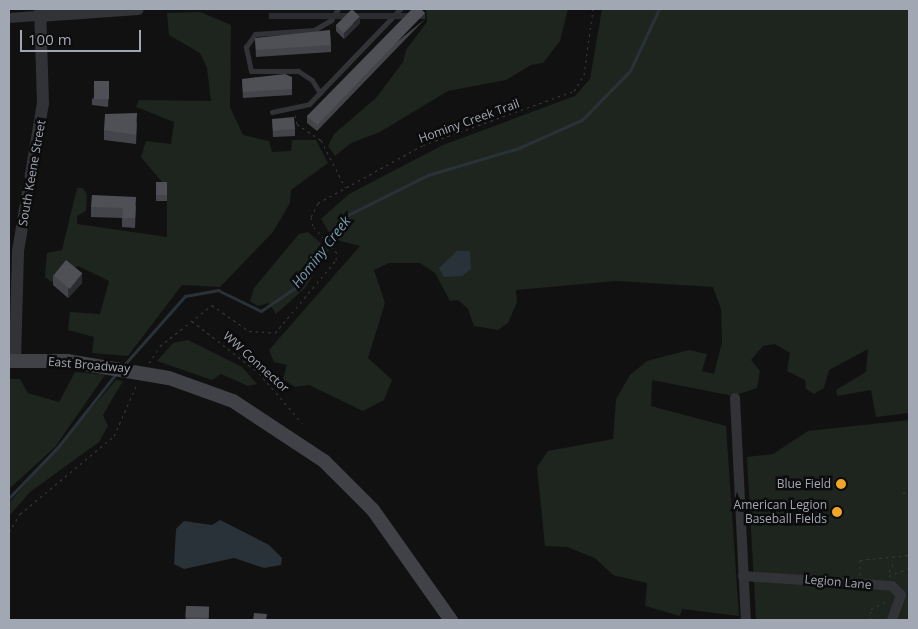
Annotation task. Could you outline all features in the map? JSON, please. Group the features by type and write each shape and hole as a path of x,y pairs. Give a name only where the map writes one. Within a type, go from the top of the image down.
{"main road":[{"name":"East Broadway","path":"12,361 67,361 168,378 233,401 324,461 373,510 451,620"}],"street":[{"path":"9,18 40,12 138,9"},
{"name":"South Keene Street","path":"12,361 18,251 43,103 40,12"},
{"path":"735,398 746,620"},
{"name":"Legion Lane","path":"743,576 888,586 900,593"},
{"path":"892,620 900,593"}],"lane":[{"path":"320,93 312,80 298,71 251,71 246,47 255,34 314,30 331,20 338,9"},
{"path":"272,112 294,110 320,93 400,9"}],"path":[{"name":"Hominy Creek Trail","path":"332,246 319,233 311,217 314,208 345,188 423,145 574,91 584,75 593,9"},
{"path":"294,110 297,124 321,140 345,188"},
{"name":"WW Connector","path":"192,320 259,373 302,423"},
{"path":"903,493 909,492"},
{"path":"860,584 860,560 896,559 909,555"},
{"path":"888,586 889,573 896,559"},
{"path":"889,573 909,568"},
{"path":"870,620 871,609 900,593"}],"shaded area":[{"path":"426,9 568,9 560,41 543,63 531,65 506,80 448,91 380,132 351,143 335,156 328,146 334,134 376,98 403,62 406,50 427,22"},
{"path":"602,9 909,9 909,413 876,417 871,390 837,396 836,390 866,372 868,349 829,370 824,388 814,394 806,389 805,380 787,371 790,353 775,344 763,346 751,360 760,371 757,388 733,396 652,380 651,406 726,426 739,616 682,609 680,616 645,606 647,583 613,575 595,558 567,547 545,546 537,467 548,451 613,439 616,399 630,375 647,361 689,350 707,354 702,371 714,374 722,342 721,309 713,287 616,281 516,290 517,302 508,323 498,330 474,326 468,309 458,300 450,301 435,273 420,263 389,263 374,270 385,303 368,358 392,380 384,400 363,411 309,385 295,387 283,379 287,365 274,362 269,350 360,246 333,239 321,219 349,194 443,145 575,96 590,79"},
{"path":"200,12 231,25 230,107 243,135 269,141 272,152 291,151 292,140 316,140 328,163 291,190 290,203 273,232 220,287 182,285 128,356 92,353 94,337 68,330 70,312 100,314 109,281 78,266 51,282 45,277 47,253 62,250 77,188 83,188 87,195 86,211 77,216 77,224 167,237 167,188 141,157 146,141 171,144 174,122 136,107 139,100 211,101 207,68 200,53 169,35 167,13"},
{"path":"308,232 329,250 305,288 276,314 269,303 258,306 250,301 254,288 299,234"},
{"path":"457,251 470,251 471,269 462,276 444,277 439,268"},
{"path":"188,340 242,367 257,384 248,386 221,374 212,380 157,361 173,343"},
{"path":"75,372 105,375 55,447 9,489 9,379 20,379 28,393 59,402"},
{"path":"116,380 123,381 103,415 108,426 99,442 30,492 9,516 9,503"},
{"name":"American Legion Baseball Fields","path":"909,420 909,620 756,620 747,457 773,454 808,431"},
{"path":"220,520 269,545 282,558 281,565 264,568 234,558 184,569 174,564 176,529 184,521 212,525"}],"building":[{"path":"352,9 360,17 344,33 336,25"},
{"path":"412,9 421,9 425,13 317,125 307,116"},
{"path":"330,30 331,45 256,50 255,38"},
{"path":"285,74 292,77 292,89 243,92 242,79"},
{"path":"94,81 109,81 109,99 94,99"},
{"path":"137,113 136,135 104,130 105,114"},
{"path":"294,117 295,129 273,131 272,119"},
{"path":"156,182 167,182 167,195 156,195"},
{"path":"92,195 136,197 135,218 122,218 123,208 91,207"},
{"path":"66,260 82,273 70,289 53,276"},
{"path":"186,606 209,607 209,618 186,617"},
{"path":"254,613 267,614 266,620 253,620"}],"waterway":[{"name":"Hominy Creek","path":"124,365 185,296 218,290 261,311 294,289 346,216 428,175 519,148 582,120 630,71 659,9"},
{"name":"Hominy Creek","path":"9,498 58,447 115,375"}],"place":[{"name":"Blue Field","path":"841,484"},
{"name":"American Legion Baseball Fields","path":"837,512"}]}
